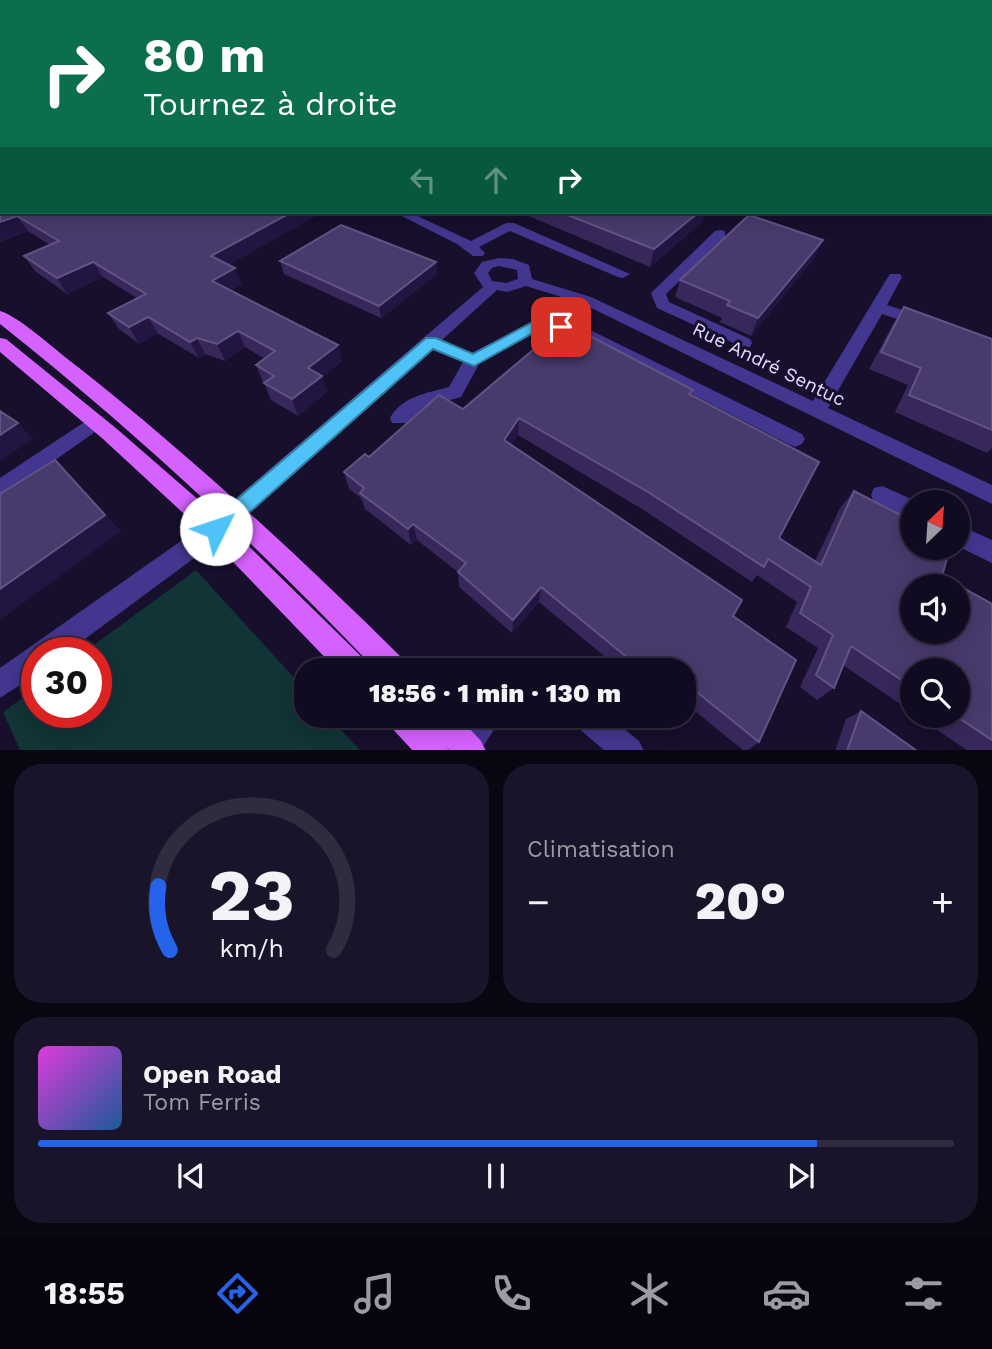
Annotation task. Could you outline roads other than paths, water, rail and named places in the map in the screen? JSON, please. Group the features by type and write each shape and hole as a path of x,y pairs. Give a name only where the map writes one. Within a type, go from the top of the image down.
{"main road":[{"path":"0,316 115,405 225,522 344,658"},
{"path":"0,343 95,422 225,522 349,623 383,658"},
{"path":"412,728 433,750"},
{"path":"448,728 466,749"}],"street":[{"name":"Rue André Sentuc","path":"404,214 470,247 492,263 506,261 519,265 527,272 525,281"},
{"path":"470,247 510,226 623,274"},
{"path":"720,234 658,293 662,305 744,343"},
{"path":"66,637 225,522 431,342 492,286 483,280 481,272 492,263"},
{"path":"817,411 895,277"},
{"name":"Rue André Sentuc","path":"492,286 514,287 525,281 586,300 992,495"},
{"path":"639,325 662,305"},
{"path":"878,307 941,329"},
{"path":"400,418 418,402 455,392 474,360 540,323 582,331 795,439"},
{"path":"431,342 474,360"},
{"path":"760,420 778,392"},
{"path":"0,490 95,422"},
{"path":"882,495 900,504"},
{"path":"970,541 992,552"},
{"path":"0,684 21,669"},
{"path":"466,749 481,728"},
{"path":"601,728 628,750"}]}
